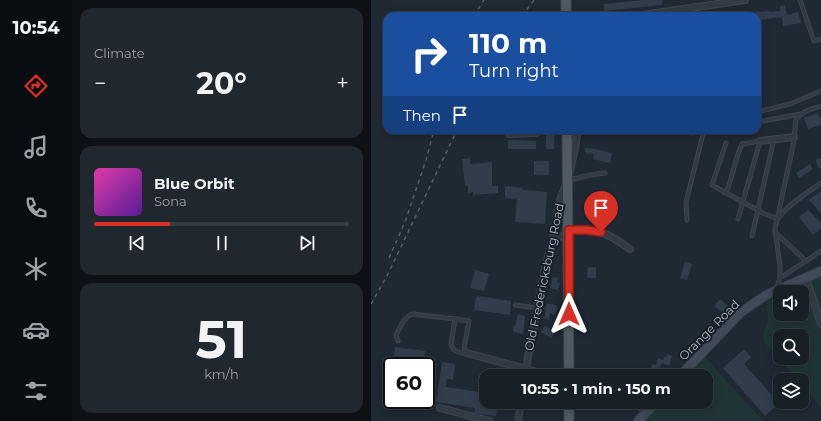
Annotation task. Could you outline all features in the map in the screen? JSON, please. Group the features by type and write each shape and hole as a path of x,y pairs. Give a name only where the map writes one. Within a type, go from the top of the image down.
{"main road":[{"path":"562,12 566,0"},
{"path":"567,134 569,369"},
{"name":"Orange Road","path":"789,285 821,271"},
{"name":"Orange Road","path":"687,369 740,313 753,303 773,292"},
{"path":"569,409 569,421"},
{"path":"638,421 650,409"}],"street":[{"path":"662,12 745,0"},
{"name":"Old Fredericksburg Road","path":"526,369 544,273 553,237 559,200 568,180 577,134"},
{"path":"760,141 794,137"},
{"path":"553,237 586,230 601,232 630,248"},
{"path":"807,278 821,324"},
{"path":"467,353 526,369"},
{"path":"440,408 490,421"},
{"path":"518,421 520,409"},
{"path":"643,409 647,412"}],"lane":[{"path":"800,0 815,41 821,39"},
{"path":"761,111 790,104 821,91"},
{"path":"761,121 801,114 821,106"},
{"path":"778,285 780,278 780,266 775,232 776,224 786,183 796,120 801,114"},
{"path":"687,220 686,202 705,134"},
{"path":"752,236 774,139"},
{"path":"725,193 742,144 760,141 738,219"},
{"path":"725,143 712,185 743,203 778,219"},
{"path":"819,161 821,166"},
{"path":"568,180 591,175 605,174"},
{"path":"778,219 782,213 797,200 821,183"},
{"path":"775,232 806,261"},
{"path":"780,278 821,251"},
{"path":"515,305 537,308"},
{"path":"398,341 396,335 410,314 469,321 464,348 467,353"},
{"path":"455,319 451,346 455,350 467,353"}],"shaded area":[{"path":"821,275 821,310 820,311 809,280"},
{"path":"809,294 821,332 821,407 809,393 809,373 792,373 785,365 809,365 809,329 773,329 773,352 765,343 763,337 768,317 768,304 765,300 773,296 773,321 809,321"},
{"path":"705,357 763,421 644,421 655,409 713,409 713,369 694,369"}],"building":[{"path":"643,0 662,0 662,5 604,11 604,4"},
{"path":"785,5 787,15 798,12 801,23 783,26 782,17 761,20 761,12 759,12 780,11 780,6"},
{"path":"818,113 819,118 821,117 821,125 808,129 804,118"},
{"path":"555,134 554,149 546,149 547,135"},
{"path":"508,140 536,141 536,149 508,149"},
{"path":"585,148 612,153 610,163 593,159 594,154 585,153"},
{"path":"470,158 470,164 492,162 492,186 498,186 498,193 473,195 473,192 468,193 468,185 465,186 462,159"},
{"path":"534,161 549,161 549,175 534,175"},
{"path":"810,164 813,169 799,178 796,173"},
{"path":"505,186 523,188 523,190 547,192 545,224 515,222 517,199 505,198"},
{"path":"821,191 821,214 809,200"},
{"path":"808,210 821,223 821,228 813,235 799,217"},
{"path":"685,262 692,264 687,280 680,278"},
{"path":"588,267 596,267 596,278 587,278"},
{"path":"475,270 489,274 484,291 470,288"},
{"path":"553,277 558,278 557,282 560,283 558,290 550,288"},
{"path":"476,296 511,301 510,315 474,310"},
{"path":"720,299 728,306 723,313 714,306"},
{"path":"547,303 558,306 555,315 550,313 549,320 544,319"},
{"path":"518,314 525,316 523,334 513,332"},
{"path":"545,326 555,332 551,338 541,332"},
{"path":"395,347 425,351 424,357 394,357"},
{"path":"744,349 751,357 744,364 773,396 773,409 765,416 723,368"},
{"path":"667,354 672,356 669,366 662,363 659,369 651,368 653,364 656,365 658,358 663,360 664,357 666,357"},
{"path":"442,362 455,364 453,380 447,379 446,387 479,392 479,409 497,409 496,416 474,413 475,408 436,402"}],"railway":[{"path":"476,12 484,0"},
{"path":"525,12 534,0"},
{"path":"389,258 405,222 426,160 433,134"},
{"path":"371,304 387,276 455,134"}],"route":[{"path":"569,314 569,230 601,232"}]}
